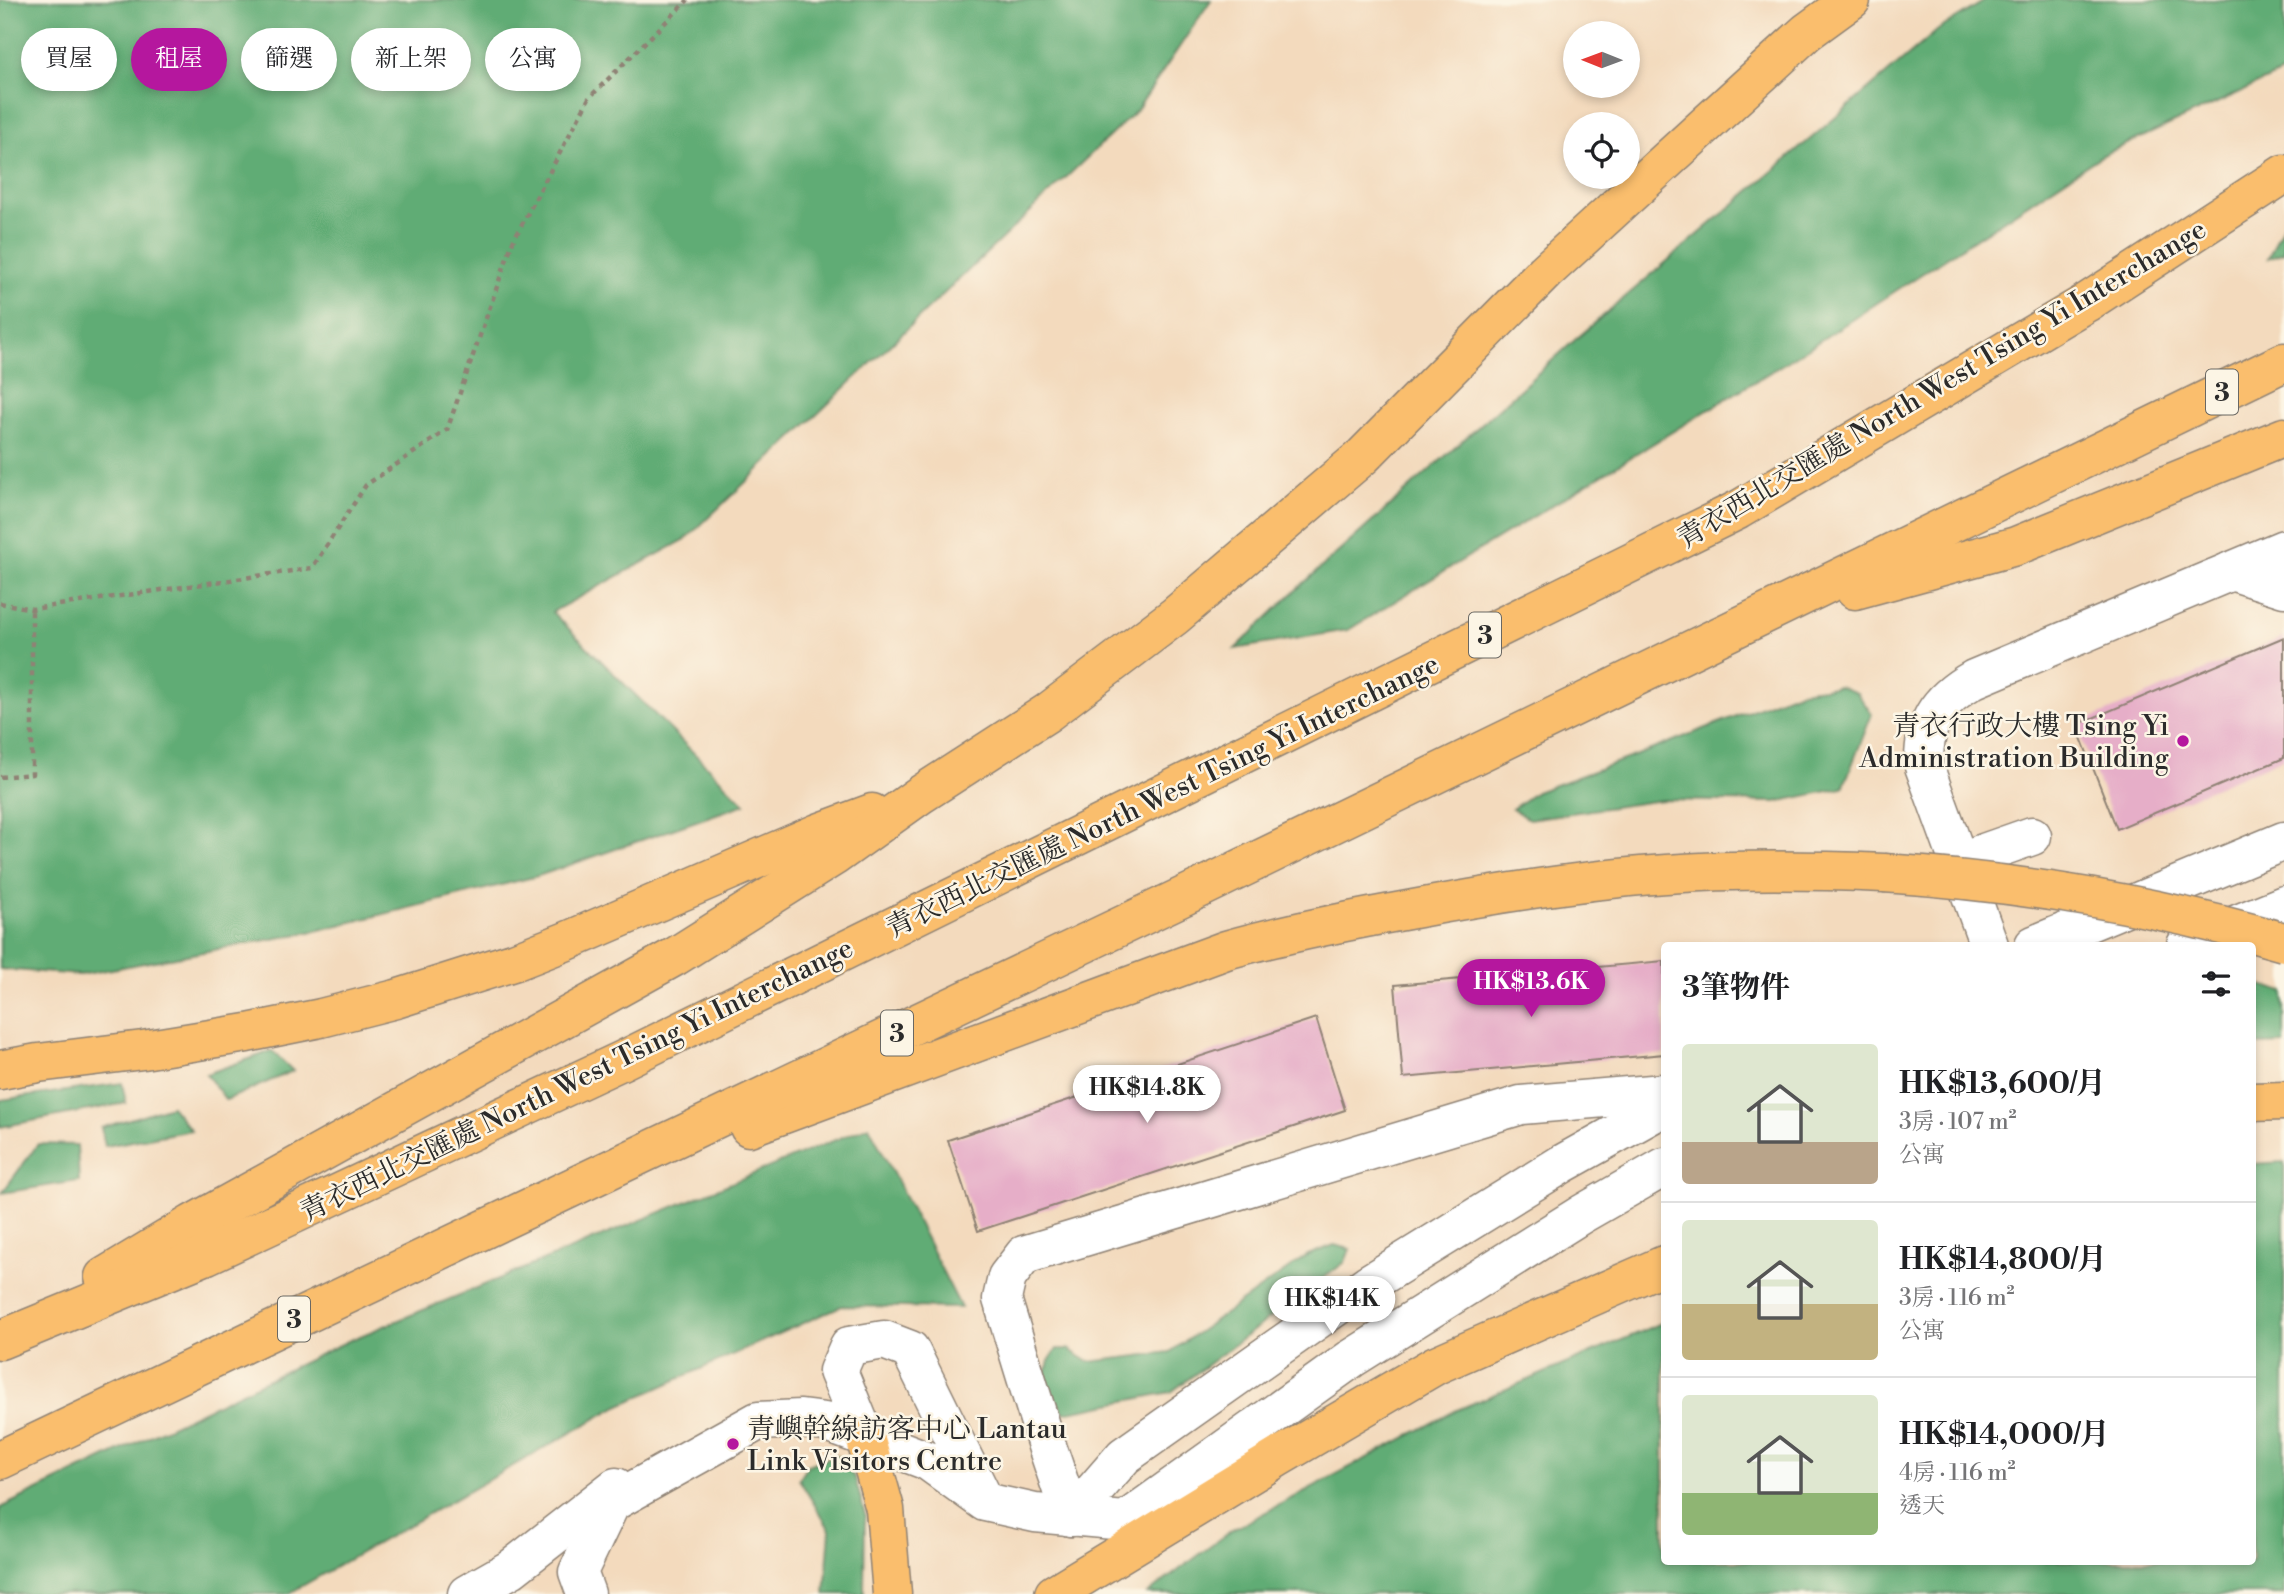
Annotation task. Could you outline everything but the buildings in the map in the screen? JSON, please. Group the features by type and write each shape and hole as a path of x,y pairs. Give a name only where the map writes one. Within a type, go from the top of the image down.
{"highway":[{"path":"0,1339 192,1224 676,956 833,857 920,795 1047,713 1186,607 1363,456 1545,272 1807,32 1851,0"},
{"name":"青衣西北交匯處 North West Tsing Yi Interchange","path":"0,1339 207,1255 623,1060 1738,510 2085,303 2284,174"},
{"name":"3","path":"0,1460 1193,892 2284,362"},
{"path":"1759,616 2016,546 2284,437"},
{"path":"0,1070 247,1032 321,1018 396,999 516,961 818,833 920,795"},
{"path":"589,1179 758,1124 1226,950 1291,932 1485,895 1611,879 1732,871 1884,873 2069,893 2193,917 2284,942"},
{"path":"0,1054 38,1063"},
{"path":"2256,1102 2284,1101"},
{"path":"1055,1594 1277,1458 1436,1365 1661,1266"},
{"path":"865,1437 885,1509 892,1594"},
{"path":"1043,1594 1125,1521"}],"street":[{"path":"1988,942 1924,766 1923,745 1928,724 1946,698 1954,690 1974,679 2284,548"},
{"path":"2231,571 2284,588"},
{"path":"1958,862 2032,836"},
{"path":"2041,942 2284,841"},
{"path":"2193,942 2284,905"},
{"path":"1071,1517 1002,1299 1007,1277 1024,1255 1521,1105 1661,1093"},
{"path":"1071,1517 1124,1456 1368,1284 1562,1164 1661,1109"},
{"path":"511,1569 548,1564 582,1583 611,1503 758,1420 801,1419 825,1422 928,1461 985,1502 1035,1513 1125,1521 1351,1359 1582,1214 1661,1169"},
{"path":"865,1437 838,1371 849,1346 884,1340 910,1350 985,1502"},
{"path":"467,1594 511,1569 605,1494 757,1404 799,1393 817,1395 865,1437"}],"path":[{"path":"0,603 32,609 312,568 366,485 447,430 513,240 589,98 688,0"},
{"path":"0,777 32,774 32,609"}],"green space":[{"path":"0,0 1211,0 1136,111 686,539 552,612 745,804 538,876 315,931 80,975 0,969"},
{"path":"1986,0 2284,0 2284,72 2101,156 1801,353 1348,630 1235,649 1296,590 1576,339 1938,30"},
{"path":"2284,223 2284,252 2268,258"},
{"path":"1839,686 1857,693 1872,714 1843,788 1776,802 1662,800 1529,819 1512,809 1536,792 1800,691"},
{"path":"2256,983 2284,992 2284,1044 2256,1045"},
{"path":"272,1051 293,1071 226,1100 206,1074"},
{"path":"122,1083 126,1103 0,1127 0,1100"},
{"path":"171,1106 191,1130 105,1146 101,1128"},
{"path":"869,1126 961,1308 841,1306 618,1406 288,1594 0,1594 0,1508 348,1341"},
{"path":"38,1144 77,1145 79,1181 2,1193"},
{"path":"2284,1162 2284,1594 1147,1594 1232,1530 1457,1410 1661,1323 1661,1565 2256,1565 2256,1164"},
{"path":"1334,1245 1350,1249 1345,1262 1171,1392 1064,1413 1044,1381 1049,1361 1057,1349 1068,1349 1089,1362 1170,1352 1308,1255"},
{"path":"836,1455 855,1478 865,1515 864,1594 825,1594 830,1530 799,1479 808,1465"}],"place":[{"name":"青衣行政大樓 Tsing Yi Administration Building","path":"2183,741"},
{"name":"青嶼幹線訪客中心 Lantau Link Visitors Centre","path":"733,1444"}]}
